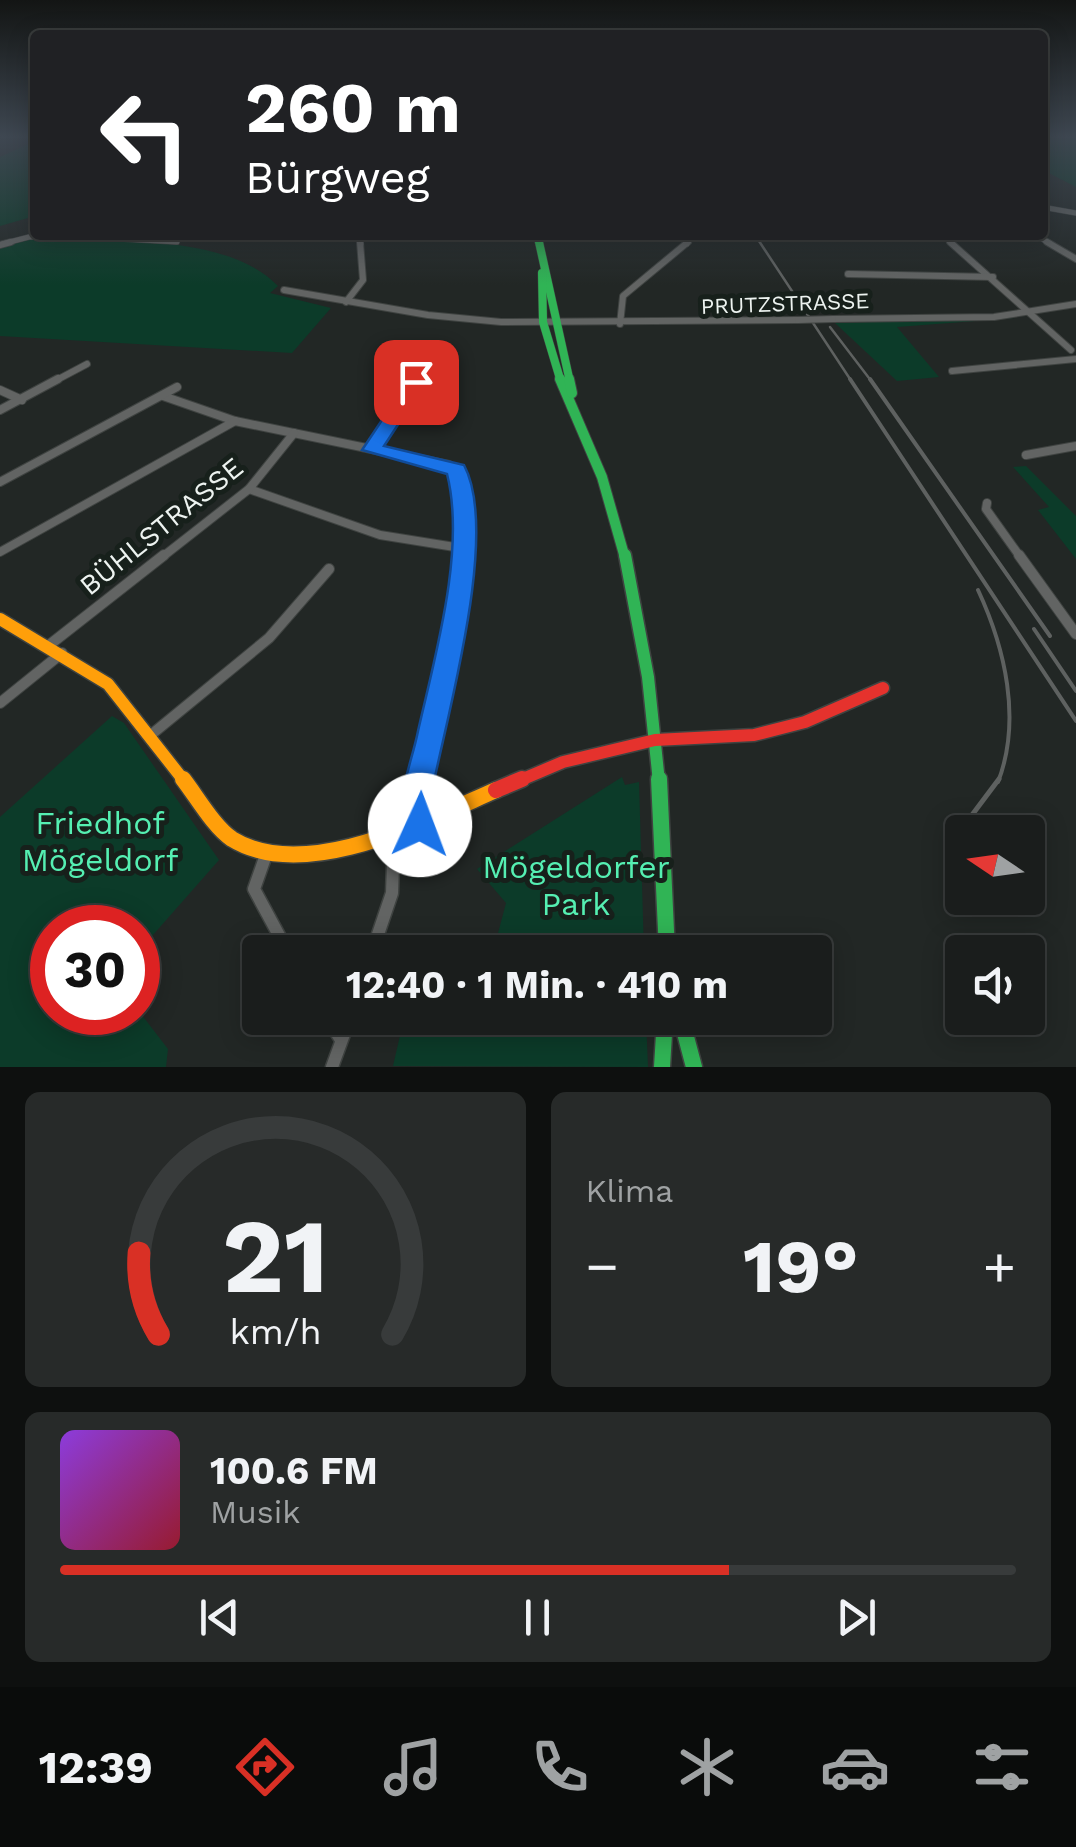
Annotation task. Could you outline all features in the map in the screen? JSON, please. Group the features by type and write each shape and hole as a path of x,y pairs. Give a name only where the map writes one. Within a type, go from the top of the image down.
{"main road":[{"path":"538,240 572,397 628,566 655,740 667,935"},
{"path":"542,273 537,286 543,324 560,377 572,397"},
{"path":"0,620 62,653 108,684 152,734 230,838 267,852 321,851 394,836 531,773 655,740 754,735 805,722 883,688"},
{"path":"662,1067 663,1035"},
{"path":"686,1035 694,1067"}],"street":[{"path":"1048,209 1076,214"},
{"path":"0,245 30,237"},
{"path":"146,240 177,242"},
{"path":"346,302 363,280 360,240"},
{"path":"620,324 622,296 688,240"},
{"path":"949,240 1070,350"},
{"path":"1044,240 1076,259"},
{"path":"848,274 993,277"},
{"name":"PRUTZSTRASSE","path":"284,290 439,317 558,325 1028,312 1066,310 1076,304"},
{"path":"952,371 1076,359"},
{"path":"0,410 86,364"},
{"path":"372,450 419,379"},
{"path":"0,482 176,387"},
{"path":"0,390 22,400"},
{"path":"163,396 235,421 456,469 462,490 461,590 416,796 420,825"},
{"path":"0,552 235,421"},
{"name":"BÜHLSTRASSE","path":"48,646 250,489 294,433"},
{"path":"1026,455 1076,446"},
{"path":"250,489 352,525 440,548 461,548"},
{"path":"987,504 986,508 1076,634"},
{"path":"152,734 269,638 329,569"},
{"path":"0,703 62,653"},
{"path":"378,935 392,893 394,836"},
{"path":"267,852 254,890 279,935"},
{"path":"338,1035 341,1040"},
{"path":"332,1067 343,1035"}],"green space":[{"path":"0,186 30,186 30,217 0,226"},
{"path":"30,240 167,243 229,257 256,269 278,286 270,293 331,308 292,353 0,336 0,247"},
{"path":"1015,318 897,327 939,377 897,381 835,323"},
{"path":"1026,466 1076,516 1076,559 1038,510 1049,507 1013,467"},
{"name":"Friedhof Mögeldorf","path":"112,716 124,723 219,860 160,927 160,905 30,905 30,1035 157,1035 168,1049 166,1067 0,1067 0,817"},
{"name":"Mögeldorfer Park","path":"622,777 625,785 639,782 644,935 498,935 506,903 477,869"},
{"path":"400,1035 647,1035 648,1067 393,1066"}],"railway":[{"path":"758,240 852,382"},
{"path":"830,327 872,382"},
{"path":"850,379 1076,721"},
{"path":"870,379 1050,636"},
{"path":"978,590 996,636 1007,684 1009,734 999,779"},
{"path":"1034,629 1076,691"},
{"path":"972,815 999,779"}],"traffic: fast":[{"path":"538,240 572,393"},
{"path":"542,273 540,297 548,346 607,492 641,632 658,768 666,935"},
{"path":"662,1067 664,1035"},
{"path":"686,1035 694,1067"}],"traffic: slow":[{"path":"0,619 108,684 230,838 267,852 321,851 382,839 496,790"}],"traffic: jam":[{"path":"496,790 563,762 655,740 754,735 805,722 883,688"}],"route":[{"path":"416,382 372,450 456,469 462,490 464,556 461,590 416,796 420,825"}]}
